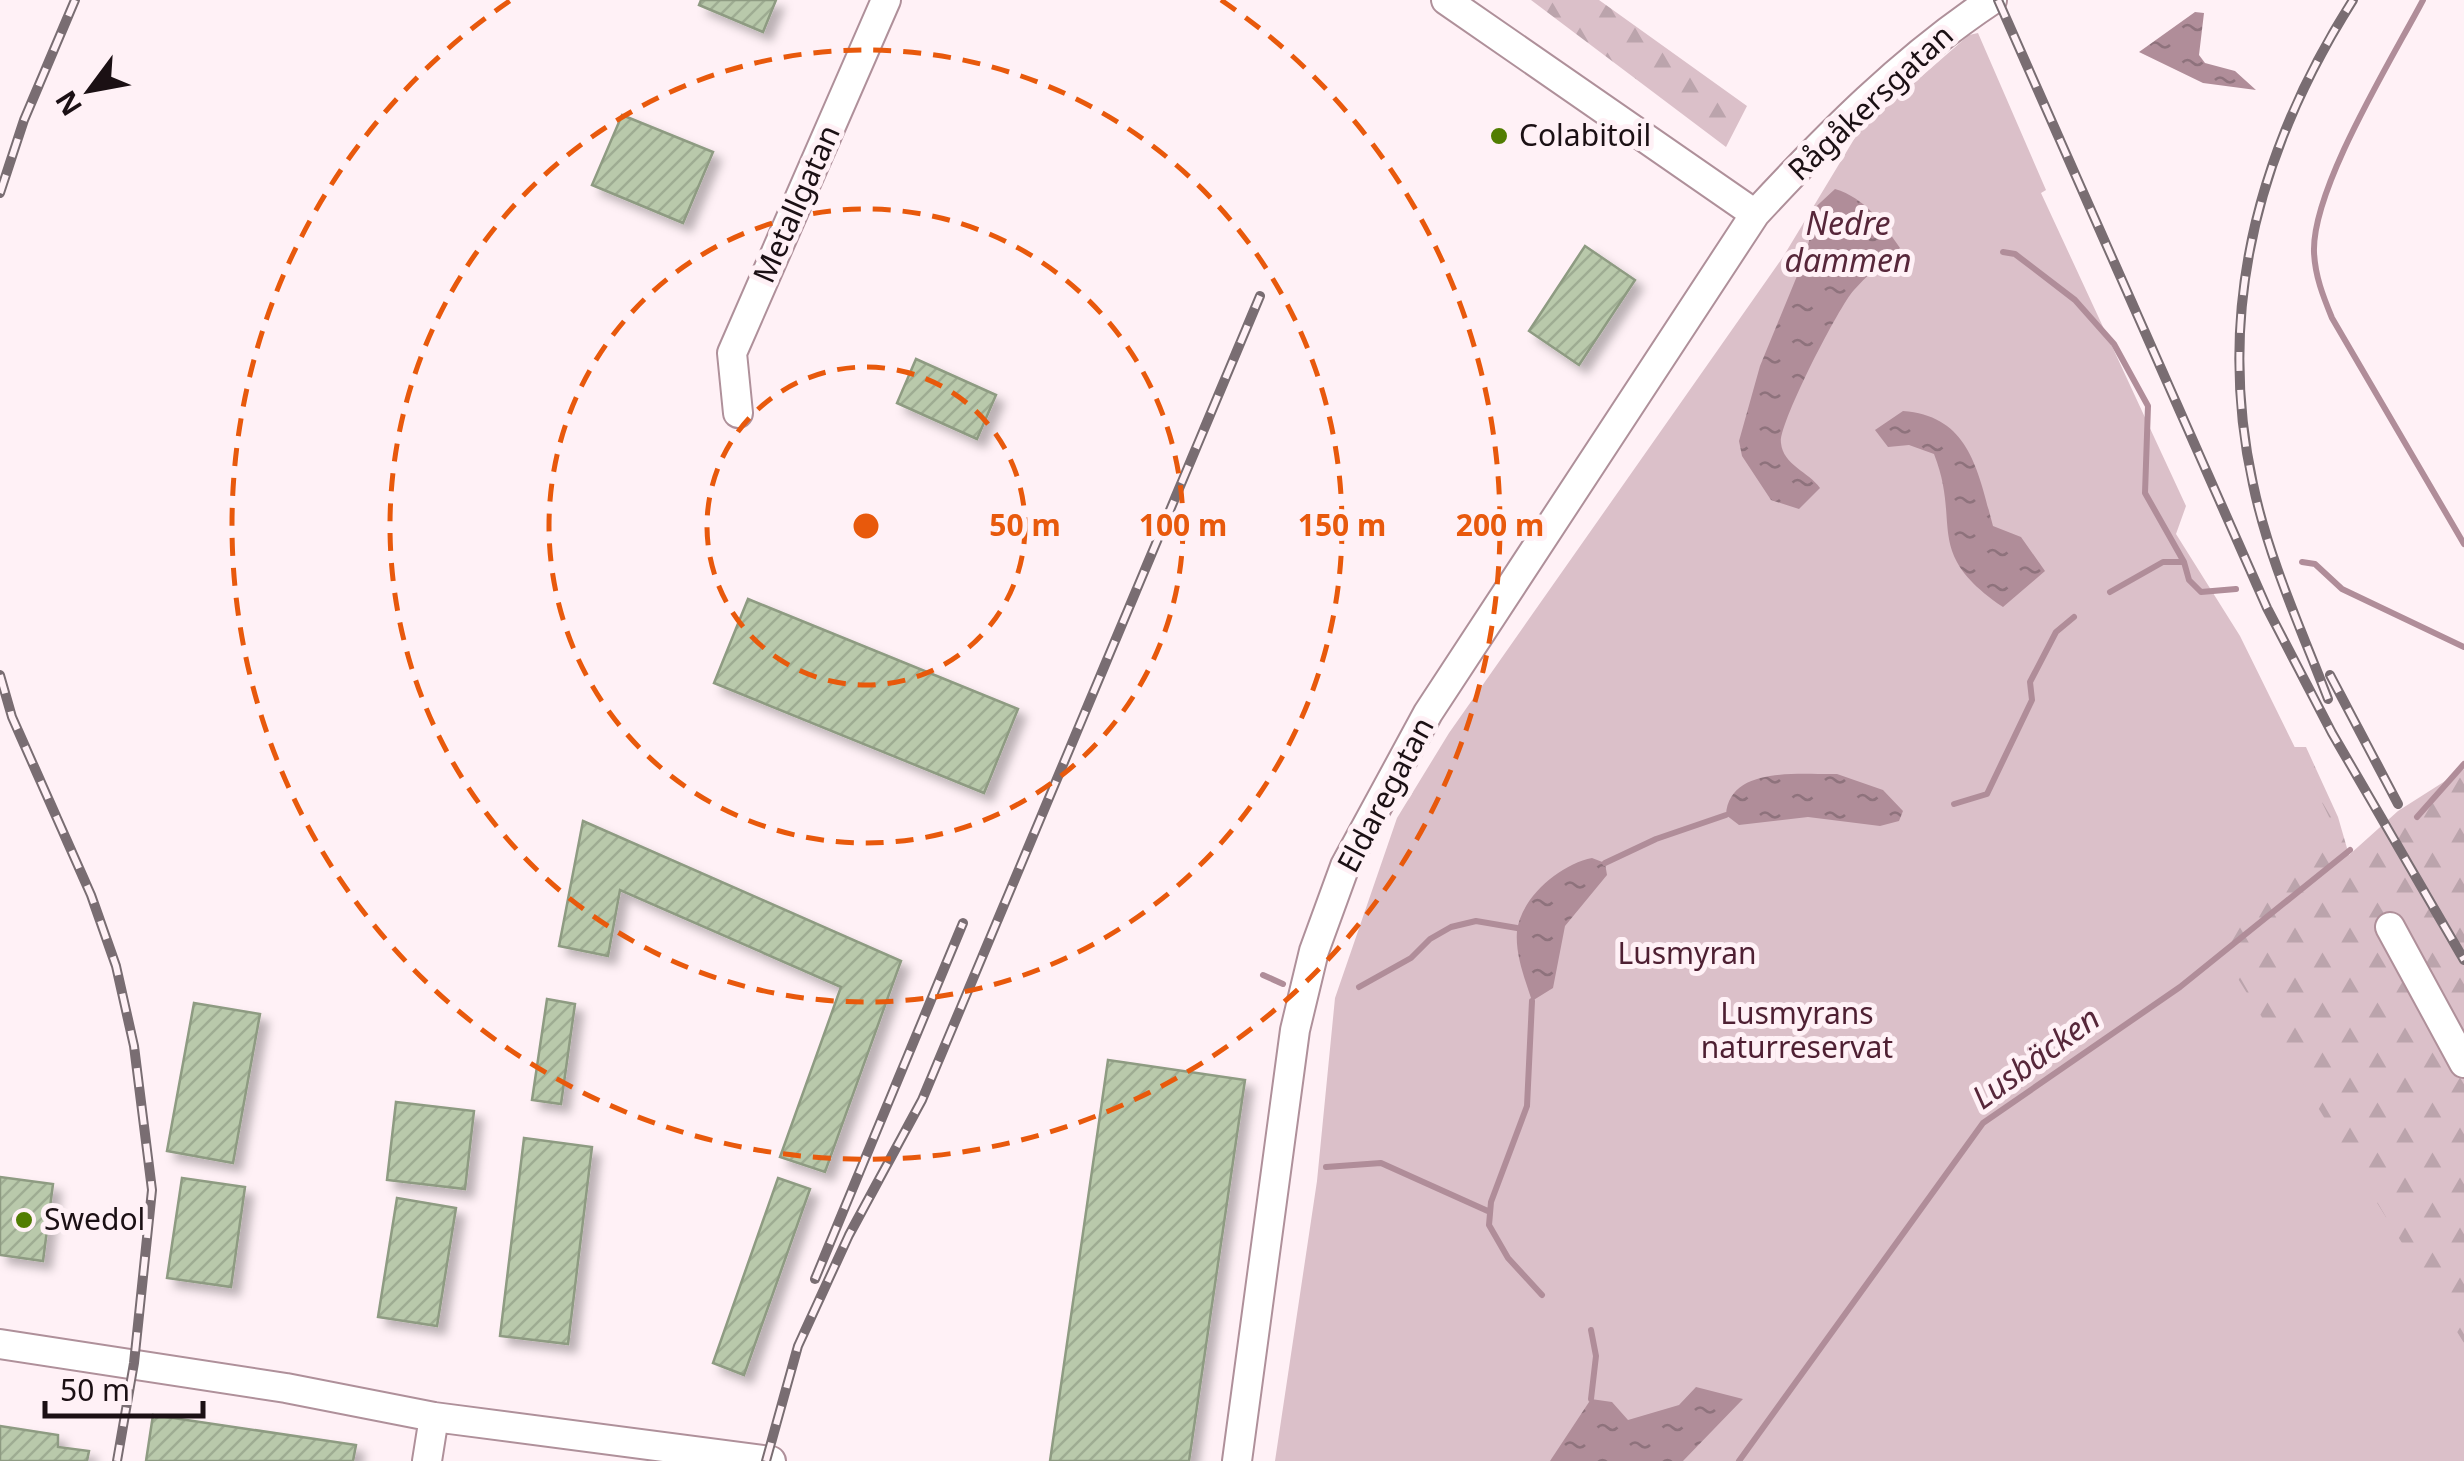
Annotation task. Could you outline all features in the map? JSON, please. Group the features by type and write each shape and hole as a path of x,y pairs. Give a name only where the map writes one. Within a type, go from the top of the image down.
{"street":[{"name":"Metallgatan","path":"738,413 732,353 886,0"},
{"path":"1446,0 1755,214"},
{"name":"Rågåkersgatan","path":"1755,214 1810,154 1931,40 1992,0"},
{"name":"Eldaregatan","path":"1237,1461 1295,1030 1314,951 1345,866 1428,712 1755,214"},
{"path":"2390,927 2464,1064"},
{"path":"0,1344 267,1385 434,1417 770,1461"},
{"path":"427,1461 434,1417"}],"green space":[{"path":"1531,0 1599,0 1747,106 1726,147"},
{"name":"Lusmyran","path":"1978,33 2046,190 2041,193 2186,506 2176,534 2240,636 2340,839 2274,879 2219,948 2464,1343 2464,1461 1275,1461 1317,1181 1335,998 1397,818 1449,733 1783,257 1859,131 1969,35"},
{"path":"2279,747 2306,747 2338,817 2349,855 2398,811 2464,769 2464,1461 1903,1461"}],"water":[{"path":"2195,12 2204,13 2199,55 2205,63 2235,71 2256,90 2203,83 2139,52"},
{"name":"Nedre dammen","path":"1835,189 1864,205 1900,248 1846,300 1789,414 1781,443 1783,451 1820,488 1799,509 1771,500 1742,456 1739,441 1760,366 1804,259 1812,230 1807,215"},
{"path":"1903,411 1943,423 1957,435 1976,467 1993,526 2021,537 2045,571 2003,607 1978,588 1953,553 1942,479 1934,454 1909,445 1888,447 1875,430"},
{"path":"1787,774 1837,774 1883,790 1903,811 1899,821 1880,826 1808,817 1739,825 1726,815 1730,799 1753,780"},
{"path":"1592,858 1605,863 1607,875 1565,926 1553,988 1532,1001 1518,949 1520,918 1544,884 1568,867"},
{"path":"1696,1387 1743,1399 1683,1461 1550,1461 1591,1399 1612,1402 1628,1420 1679,1405"}],"building":[{"path":"701,0 776,0 763,32 699,5"},
{"path":"622,115 713,152 683,223 592,185"},
{"path":"1585,246 1635,280 1579,365 1529,331"},
{"path":"916,359 996,395 977,439 897,403"},
{"path":"748,599 1018,709 984,793 714,683"},
{"path":"583,821 901,961 825,1172 780,1157 841,987 620,890 608,956 559,946"},
{"path":"547,999 575,1004 561,1104 532,1100"},
{"path":"194,1003 260,1014 233,1163 167,1151"},
{"path":"1108,1060 1245,1080 1189,1461 1050,1461"},
{"path":"396,1102 474,1111 465,1189 387,1180"},
{"path":"524,1138 592,1147 568,1344 500,1336"},
{"name":"Swedol","path":"0,1177 53,1184 43,1261 0,1255"},
{"path":"182,1178 245,1187 231,1287 167,1278"},
{"path":"778,1178 810,1189 744,1375 713,1363"},
{"path":"397,1198 456,1208 437,1326 378,1317"},
{"path":"153,1415 356,1445 353,1461 146,1461"},
{"path":"0,1426 58,1435 58,1447 89,1451 87,1461 0,1461"}],"waterway":[{"path":"2423,0 2339,160 2317,225 2314,252 2332,318 2464,544"},
{"path":"2003,252 2015,254 2075,300 2114,344 2148,406 2145,493 2184,562"},
{"path":"2110,592 2163,562 2184,562 2189,580 2201,592 2236,589"},
{"path":"2302,562 2315,564 2342,589 2464,647"},
{"path":"1954,804 1987,794 2032,700 2030,682 2056,632 2074,617"},
{"name":"Lusbäcken","path":"2417,817 2464,764"},
{"path":"1605,863 1656,839 1726,815"},
{"name":"Lusbäcken","path":"1739,1461 1983,1123 2180,987 2350,850"},
{"path":"1359,987 1411,958 1430,939 1451,927 1476,921 1517,928"},
{"path":"1263,975 1283,984"},
{"path":"1532,1001 1527,1106 1491,1202 1489,1225 1508,1258 1542,1295"},
{"path":"1326,1167 1381,1163 1490,1212"},
{"path":"1591,1330 1596,1356 1591,1399"}],"railway":[{"path":"0,193 24,120 75,0"},
{"path":"1998,0 2267,608 2332,733 2464,960"},
{"path":"2328,699 2259,511 2243,419 2239,356 2243,293 2270,172 2292,114 2353,0"},
{"path":"766,1461 798,1346 849,1235 922,1100 1260,296"},
{"path":"0,675 12,717 91,895 116,966 134,1046 152,1190 134,1363 117,1461"},
{"path":"2330,675 2398,804"},
{"path":"815,1279 963,923"}],"place":[{"name":"Colabitoil","path":"1499,136"},
{"name":"Swedol","path":"24,1220"}],"park label":[{"name":"Lusmyrans naturreservat","path":"1797,1031"}]}
